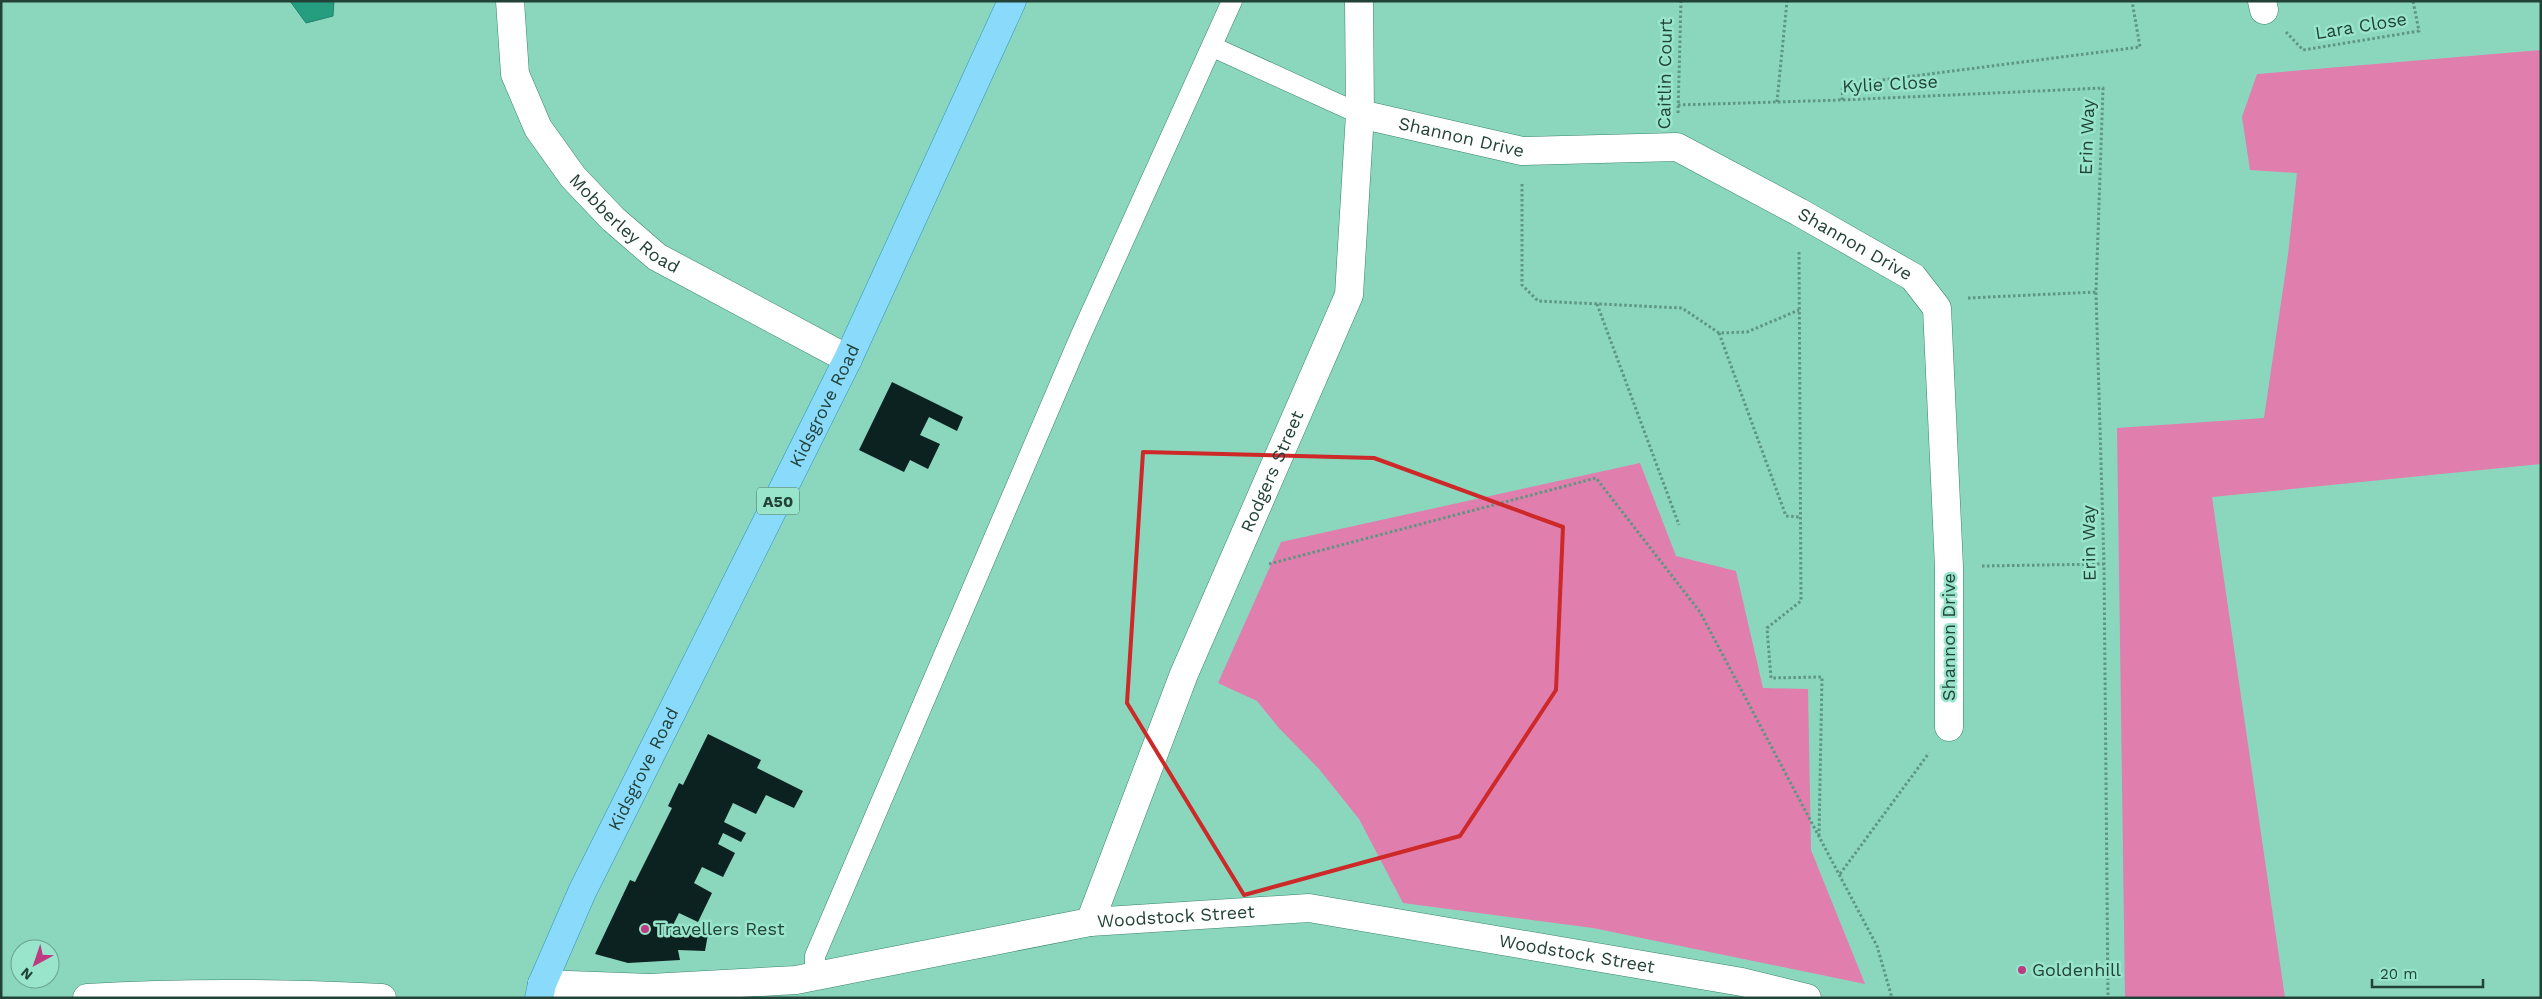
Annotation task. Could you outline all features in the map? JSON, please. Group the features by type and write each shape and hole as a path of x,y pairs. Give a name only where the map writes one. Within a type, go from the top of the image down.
{"main road":[{"name":"Kidsgrove Road","path":"540,991 582,892 848,359 1012,1"}],"street":[{"name":"Mobberley Road","path":"510,1 515,74 538,128 573,177 606,212 657,257 848,359"},
{"name":"Rodgers Street","path":"1090,922 1184,674 1349,296 1360,114 1359,1"},
{"name":"Shannon Drive","path":"1360,114 1522,150 1677,147 1799,212 1913,277 1937,308 1949,566 1949,727"},
{"name":"Woodstock Street","path":"540,991 650,988 796,980 1090,922 1309,908 1742,982 1807,998"},
{"path":"87,998 290,993 382,998"}],"lane":[{"path":"815,976 815,956 1080,338 1213,47 1232,1"},
{"path":"1213,47 1360,114"}],"path":[{"name":"Caitlin Court","path":"1677,147 1681,1"},
{"path":"1777,102 1787,1"},
{"path":"1842,100 1843,85 2140,47 2132,1"},
{"name":"Lara Close","path":"2263,6 2303,50 2419,31 2413,1"},
{"name":"Kylie Close","path":"1678,105 1842,100 2103,88"},
{"name":"Erin Way","path":"2103,88 2096,292 2104,564 2108,998"},
{"path":"1522,150 1522,285 1538,302 1682,308 1719,333 1786,516 1800,517"},
{"path":"1799,212 1801,601 1767,628 1771,678 1822,677 1819,838"},
{"path":"1930,300 2096,292"},
{"path":"1598,304 1679,525"},
{"path":"1719,333 1747,332 1799,310"},
{"path":"1228,575 1596,478 1700,612 1877,946 1892,998"},
{"path":"1949,566 2104,564"},
{"path":"1840,874 1949,727"}],"highlighted area":[{"path":"1143,452 1374,458 1563,527 1556,690 1460,836 1244,895 1127,703"}],"shaded area":[{"path":"290,1 334,1 333,16 306,23"},
{"path":"2541,50 2541,464 2212,497 2285,998 2125,998 2117,428 2264,418 2288,255 2297,173 2250,170 2242,117 2257,74"},
{"path":"1640,463 1676,556 1736,571 1763,688 1808,689 1811,850 1865,984 1593,928 1403,903 1359,819 1319,769 1279,728 1257,701 1218,683 1281,542"}],"building":[{"path":"892,382 963,417 957,431 929,417 920,435 940,444 928,469 910,460 904,472 859,450"},
{"path":"708,734 761,760 757,768 803,791 794,808 766,795 756,814 733,803 724,822 746,833 741,842 723,833 718,844 735,853 723,877 702,867 694,883 712,893 698,922 679,913 673,925 694,935 708,934 705,951 678,950 680,960 628,963 595,954 630,880 635,882 672,808 668,806 679,783 683,785"}],"place":[{"name":"Travellers Rest","path":"645,929"},
{"name":"Goldenhill","path":"2022,970"}]}
